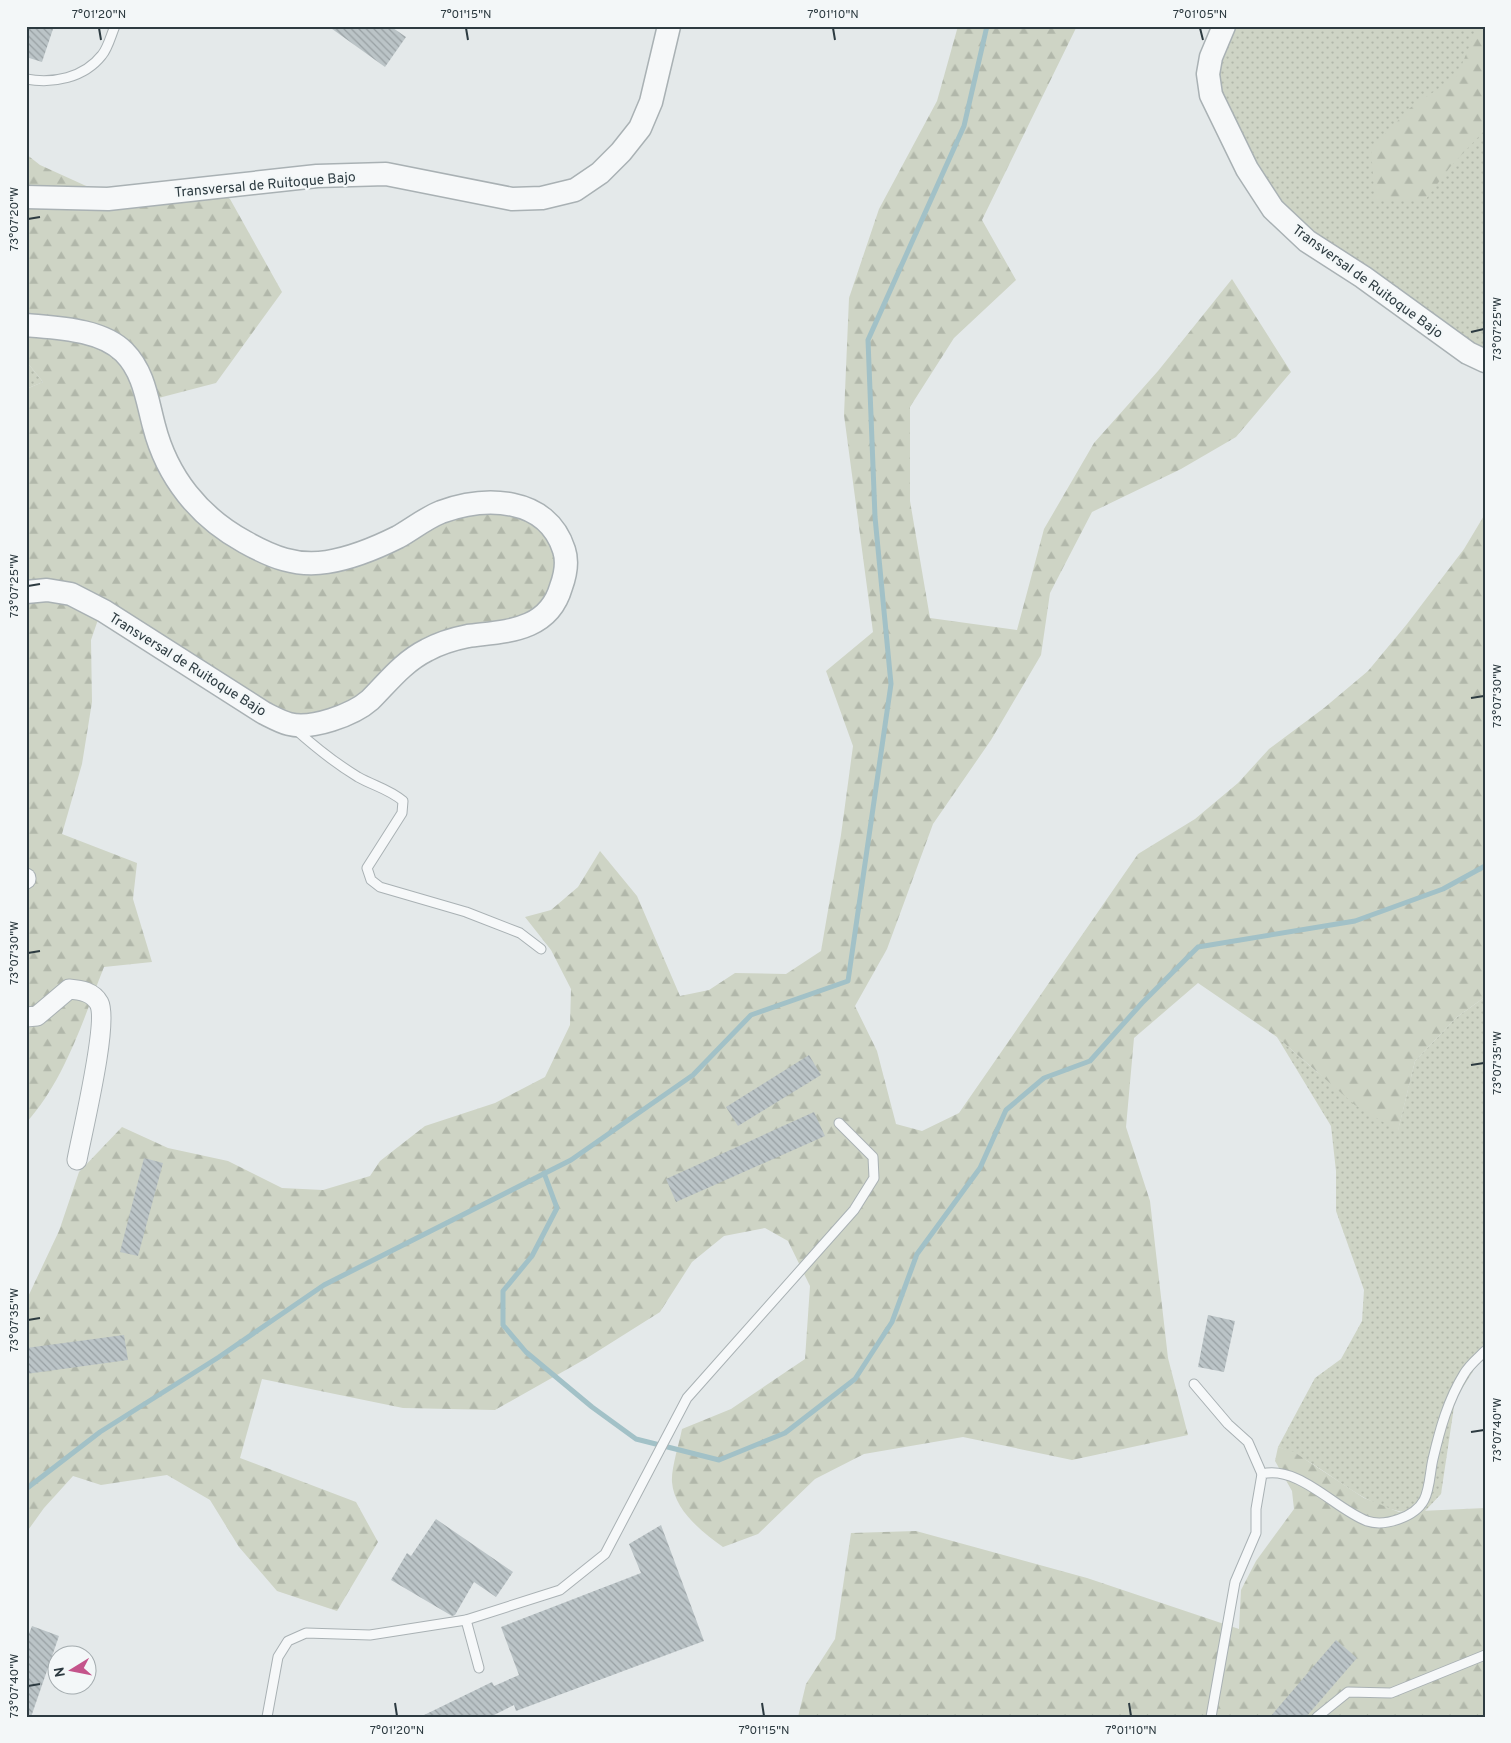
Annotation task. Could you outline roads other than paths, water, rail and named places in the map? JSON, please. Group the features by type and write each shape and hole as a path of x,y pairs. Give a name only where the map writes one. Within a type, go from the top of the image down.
{"street":[{"name":"Transversal de Ruitoque Bajo","path":"26,197 108,199 317,176 386,174 512,199 542,198 575,190 600,173 621,152 640,128 651,102 669,26"},
{"name":"Transversal de Ruitoque Bajo","path":"1224,26 1211,57 1208,74 1211,95 1247,169 1273,209 1307,241 1363,277 1460,347 1485,361"},
{"path":"26,325 61,328 104,338 123,350 138,369 166,463 186,495 207,516 237,538 267,554 297,564 327,562 362,553 398,537 438,513 470,504 492,502 511,504 532,510 547,520 558,534 565,553 565,572 556,598 539,619 528,626 510,632 466,637 443,642 403,666 368,702 354,712 318,723 291,725"},
{"name":"Transversal de Ruitoque Bajo","path":"26,592 46,590 71,594 104,611 237,698 291,725"},
{"path":"26,1017 37,1016 69,989 87,991 99,1004 102,1027 77,1160"}],"lane":[{"path":"26,79 43,82 64,79 88,68 103,54 115,26"},
{"path":"291,725 325,756 360,778 390,790 403,801 402,814 367,868 371,880 380,887 428,900 520,933 541,950"},
{"path":"267,1717 278,1657 288,1641 306,1633 370,1635 466,1620 560,1590 605,1554 687,1398 854,1210 874,1178 873,1157 839,1123"},
{"path":"1262,1474 1272,1471 1288,1476 1316,1489 1368,1521 1383,1522 1406,1517 1424,1500 1442,1421 1464,1372 1485,1352"},
{"path":"1194,1384 1228,1424 1248,1442 1262,1474 1256,1509 1256,1533 1235,1582 1211,1717"},
{"path":"466,1620 479,1668"},
{"path":"1317,1717 1348,1692 1391,1693 1485,1655"}],"waterway":[{"path":"26,1489 100,1432 219,1357 324,1285 571,1160 693,1075 751,1015 848,981 891,684 875,517 868,340 964,126 987,26"},
{"path":"544,1173 557,1208 532,1256 503,1291 503,1325 526,1352 592,1407 636,1439 719,1460 785,1433 855,1379 892,1322 917,1254 980,1168 1006,1110 1044,1078 1090,1061 1142,1003 1198,947 1355,921 1443,889 1485,866"}]}
